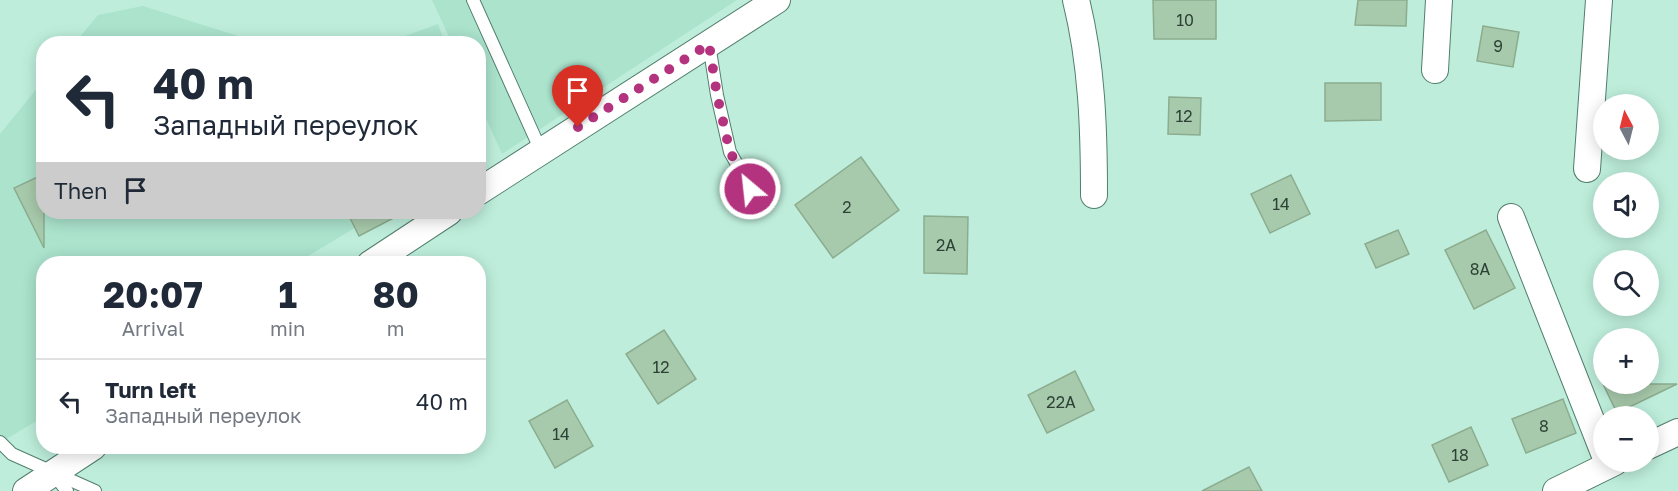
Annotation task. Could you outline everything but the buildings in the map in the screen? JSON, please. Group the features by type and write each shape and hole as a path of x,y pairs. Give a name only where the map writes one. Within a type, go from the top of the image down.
{"street":[{"path":"486,187 777,0"},
{"path":"1076,0 1083,30 1094,109 1094,195"},
{"path":"1435,70 1439,0"},
{"path":"1587,169 1599,0"},
{"path":"1511,217 1593,423"},
{"path":"382,256 438,219"},
{"path":"1659,441 1678,432"},
{"path":"26,491 60,482 86,454"},
{"path":"1556,491 1593,470"}],"lane":[{"path":"472,0 541,151"},
{"path":"709,44 717,95 730,152 750,189"},
{"path":"0,442 12,454 60,482 95,491"}],"shaded area":[{"path":"432,0 737,0 502,154 486,119 486,36 449,36"},
{"path":"143,6 238,36 81,36 98,15"},
{"path":"438,24 442,36 405,36"},
{"path":"36,90 36,219 369,219 308,256 36,256 36,421 0,443 0,134"}],"route":[{"path":"578,127 709,44 717,95 730,152 750,189"}]}
